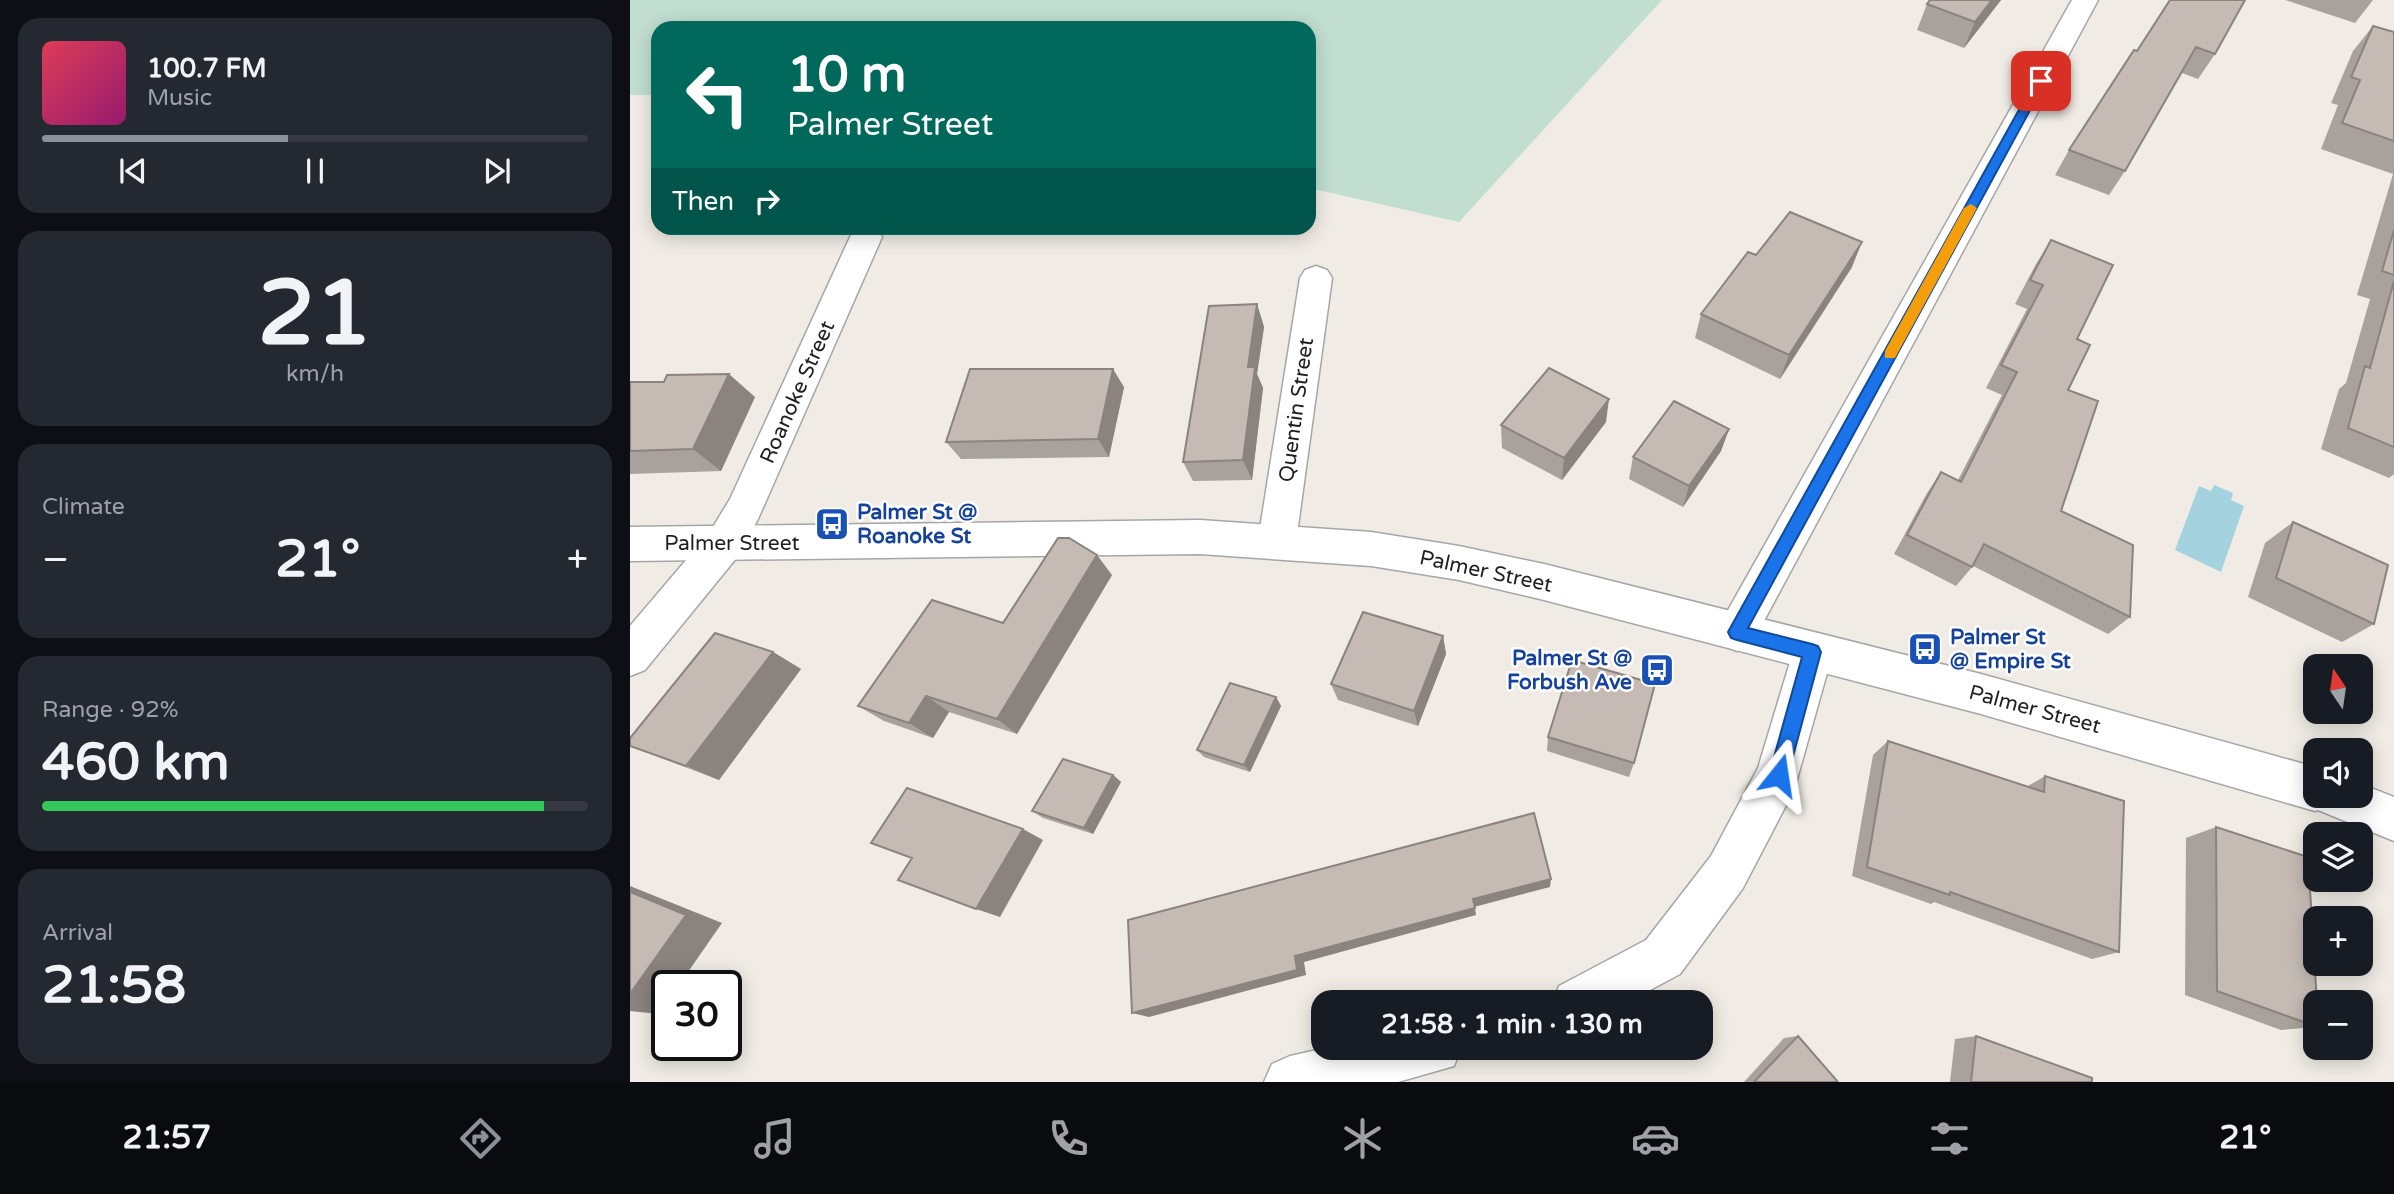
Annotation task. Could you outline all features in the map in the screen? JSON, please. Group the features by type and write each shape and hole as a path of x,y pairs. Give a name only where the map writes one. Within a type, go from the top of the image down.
{"street":[{"path":"1737,632 2085,0"},
{"name":"Roanoke Street","path":"630,657 723,544 744,508 866,237"},
{"name":"Quentin Street","path":"1277,541 1316,278"},
{"name":"Palmer Street","path":"630,544 1199,537 1371,549 1460,563 1544,582 1994,698 2303,784"},
{"path":"1601,990 1663,957 1727,872 1779,775 1812,652"},
{"path":"2365,808 2394,819"},
{"path":"1290,1082 1384,1060"}],"green space":[{"path":"630,0 1662,0 1459,222 1316,190 1316,21 651,21 651,95 630,95"}],"water":[{"path":"2214,485 2233,493 2231,500 2244,506 2221,572 2175,550 2199,486 2211,491"}],"building":[{"path":"1930,0 1992,0 1975,22 1927,4"},
{"path":"2170,0 2245,0 2215,54 2196,47 2125,171 2069,150 2134,50 2137,51"},
{"path":"2373,26 2394,32 2394,141 2342,123 2360,80 2351,77"},
{"path":"1790,212 1862,242 1789,355 1701,314 1748,252 1756,255"},
{"path":"2394,230 2394,275 2382,271"},
{"path":"2051,240 2113,265 2077,339 2090,345 2068,390 2098,401 2061,511 2133,545 2130,617 1984,544 1972,567 1907,535 1941,472 1961,482 2017,372 2001,365 2043,285 2030,280"},
{"path":"2394,281 2394,447 2348,428 2365,366 2370,368"},
{"path":"1257,304 1248,367 1255,367 1243,460 1183,462 1209,306"},
{"path":"1549,368 1609,399 1564,458 1501,425"},
{"path":"970,369 1113,369 1098,439 946,442"},
{"path":"729,374 693,449 630,451 630,382 664,382 667,375"},
{"path":"1674,401 1729,429 1689,486 1633,457"},
{"path":"2293,522 2388,565 2374,624 2276,578"},
{"path":"1058,538 1069,538 1097,555 997,719 926,696 909,723 858,706 932,600 1003,623"},
{"path":"1363,612 1443,636 1414,711 1331,684"},
{"path":"715,633 773,652 686,766 630,746 630,738"},
{"path":"1572,660 1655,684 1634,763 1548,737"},
{"path":"1230,683 1276,697 1244,765 1197,750"},
{"path":"1888,741 2044,792 2045,776 2124,801 2119,952 1950,892 1950,895 1867,867"},
{"path":"1063,759 1113,775 1084,828 1032,811"},
{"path":"907,788 1023,829 976,909 898,880 912,858 871,843"},
{"path":"1534,813 1551,879 1473,899 1475,908 1295,956 1297,970 1132,1013 1128,920"},
{"path":"2216,827 2303,855 2303,892 2310,892 2311,906 2303,906 2303,976 2315,976 2316,990 2303,990 2303,1022 2217,991"},
{"path":"630,892 686,915 630,994"},
{"path":"1798,1036 1838,1082 1754,1082"},
{"path":"1976,1036 2092,1078 2092,1082 1971,1082"}],"slow traffic":[{"path":"1890,354 1971,208"}],"place":[{"name":"Palmer St @ Roanoke St","path":"832,524"},
{"name":"Palmer St @ Empire St","path":"1925,649"},
{"name":"Palmer St @ Forbush Ave","path":"1657,670"}],"route":[{"path":"1779,775 1812,652 1737,632 2041,81"}]}
